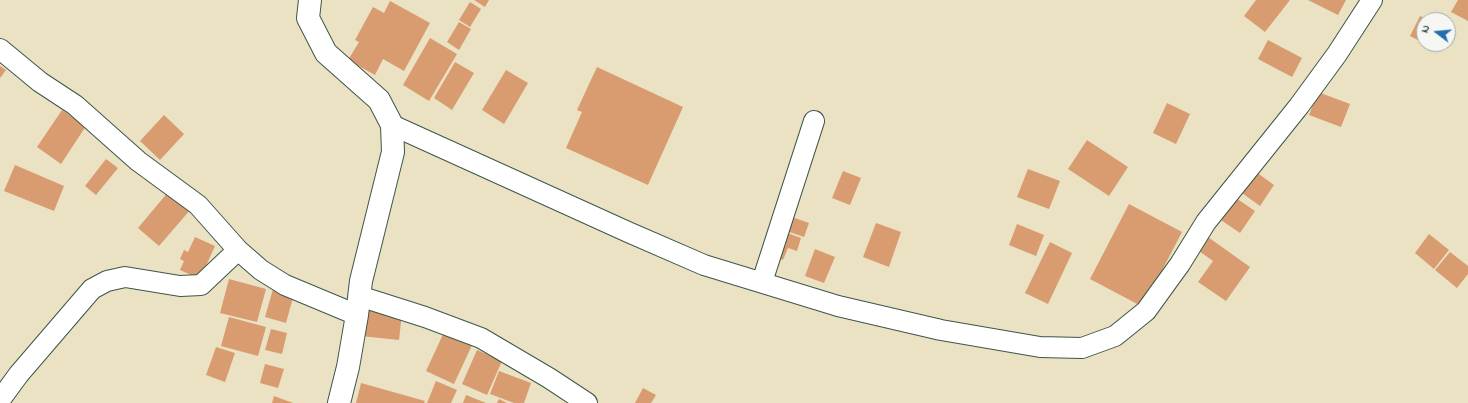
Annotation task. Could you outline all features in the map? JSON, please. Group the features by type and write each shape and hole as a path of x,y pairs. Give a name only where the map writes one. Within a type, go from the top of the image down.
{"street":[{"path":"310,0 308,18 326,53 379,100 392,125 393,152 361,280 348,367 339,403"},
{"path":"392,125 704,265 838,306 941,330 1040,347 1082,348 1115,336 1146,311 1180,264 1206,222 1299,106 1338,54 1372,0"},
{"path":"0,49 40,82 75,105 138,161 198,205 238,250 261,270 285,285 358,305 425,317 482,338 549,378 586,403"},
{"path":"762,282 814,120"},
{"path":"0,400 19,374 92,289 107,280 125,277 180,286 201,285 238,250"}],"building":[{"path":"474,0 489,0 485,7"},
{"path":"1256,0 1290,0 1265,32 1244,16"},
{"path":"1308,0 1346,0 1338,15"},
{"path":"1458,0 1468,0 1468,21 1456,15 1456,12 1451,12"},
{"path":"390,1 430,23 404,71 383,59 375,75 348,60 359,42 355,40 373,7 384,13"},
{"path":"470,2 481,9 470,27 459,20"},
{"path":"459,22 471,29 459,50 447,42"},
{"path":"1416,24 1416,39 1410,36"},
{"path":"430,38 457,54 429,101 403,85"},
{"path":"1268,40 1302,58 1292,77 1258,59"},
{"path":"455,62 474,73 452,110 434,98"},
{"path":"0,66 6,70 0,78"},
{"path":"597,67 683,107 648,185 566,148 582,112 577,110"},
{"path":"506,70 528,83 504,124 482,110"},
{"path":"1318,92 1350,104 1341,127 1309,115"},
{"path":"1167,103 1190,114 1176,144 1153,133"},
{"path":"62,110 86,126 61,164 37,147"},
{"path":"164,115 184,134 160,160 140,141"},
{"path":"1087,140 1128,167 1109,196 1068,169"},
{"path":"106,159 118,168 96,195 85,186"},
{"path":"15,165 64,186 54,211 4,191"},
{"path":"1028,169 1060,181 1049,209 1017,197"},
{"path":"843,171 861,178 850,205 832,198"},
{"path":"1256,172 1274,185 1260,206 1242,193"},
{"path":"169,191 191,209 159,246 138,228"},
{"path":"1233,196 1255,211 1240,233 1218,218"},
{"path":"1129,204 1182,232 1143,307 1090,279"},
{"path":"786,215 809,223 804,237 781,229"},
{"path":"876,223 901,232 889,267 863,257"},
{"path":"1017,224 1044,235 1036,256 1009,245"},
{"path":"782,231 801,238 797,251 788,248 783,260 774,257"},
{"path":"1429,234 1449,250 1434,269 1415,253"},
{"path":"195,237 215,246 200,279 180,270 184,261 180,259 184,250 188,252"},
{"path":"1208,237 1250,267 1226,301 1198,282 1213,261 1199,251"},
{"path":"1050,242 1072,253 1048,304 1025,293"},
{"path":"815,249 835,257 824,283 805,276"},
{"path":"1450,252 1468,266 1468,274 1457,288 1435,270"},
{"path":"229,279 266,289 257,322 220,313"},
{"path":"273,289 294,294 286,323 265,317"},
{"path":"363,309 402,313 399,340 361,336"},
{"path":"229,317 266,327 258,356 221,346"},
{"path":"271,329 287,333 282,354 265,350"},
{"path":"445,330 473,343 454,384 426,371"},
{"path":"216,347 235,353 225,382 206,375"},
{"path":"477,350 502,361 487,395 462,384"},
{"path":"265,364 284,369 278,388 260,383"},
{"path":"499,371 531,383 524,403 514,403 490,394"},
{"path":"436,381 457,390 451,403 427,403"},
{"path":"361,383 425,401 424,403 356,403"},
{"path":"643,388 656,395 651,403 635,403"},
{"path":"466,395 486,403 463,403"},
{"path":"274,396 293,403 272,403"},
{"path":"499,399 507,403 497,403"}]}
